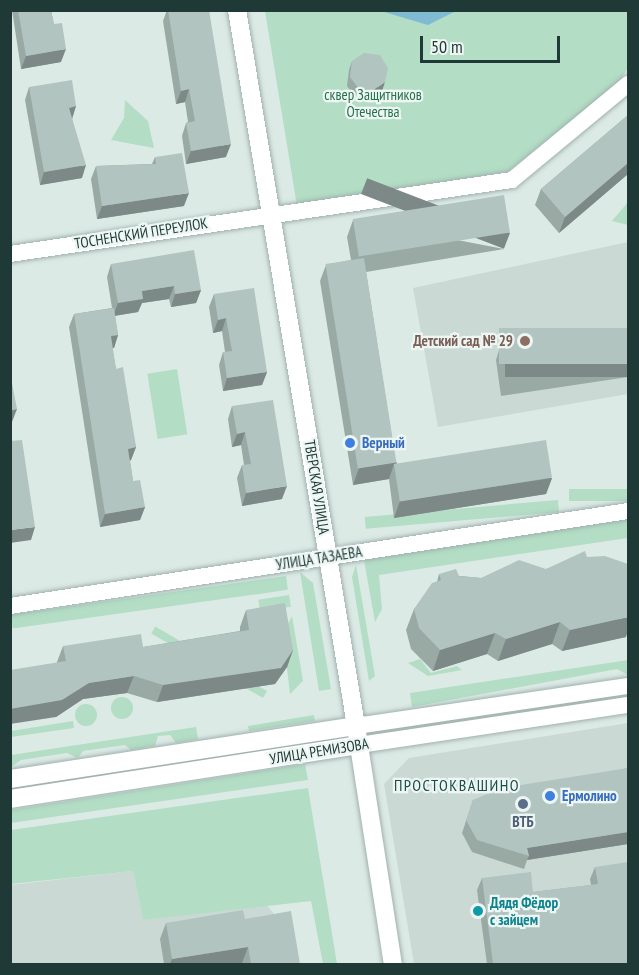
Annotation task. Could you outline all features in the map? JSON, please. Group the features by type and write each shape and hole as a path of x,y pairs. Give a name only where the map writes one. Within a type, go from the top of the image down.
{"main road":[{"name":"ТВЕРСКАЯ УЛИЦА","path":"237,10 356,726 393,964"},
{"name":"УЛИЦА РЕМИЗОВА","path":"10,779 356,726"},
{"name":"УЛИЦА РЕМИЗОВА","path":"10,799 359,745"}],"street":[{"name":"ТОСНЕНСКИЙ ПЕРЕУЛОК","path":"10,254 512,180 628,84"},
{"name":"УЛИЦА ТАЗАЕВА","path":"10,606 628,511"},
{"name":"УЛИЦА РЕМИЗОВА","path":"356,726 628,686"},
{"name":"УЛИЦА РЕМИЗОВА","path":"359,745 628,705"}],"shaded area":[{"name":"Детский сад № 29","path":"628,242 628,394 438,427 413,288"},
{"path":"628,723 628,964 414,964 384,784 409,758"},
{"path":"133,871 143,920 266,904 285,928 291,964 11,964 10,885"}],"green space":[{"name":"сквер Защитников Отечества","path":"265,11 628,11 628,68 617,85 507,172 297,206"},
{"path":"125,100 148,121 154,148 111,140 124,118"},
{"path":"628,202 628,225 612,221"},
{"path":"177,369 187,434 158,439 147,374"},
{"path":"569,489 628,489 628,501 569,501"},
{"path":"558,500 559,512 366,529 365,517"},
{"path":"628,519 628,538 379,575 382,609 375,622 364,560"},
{"path":"356,565 375,676 369,681 352,577"},
{"path":"300,572 313,583 331,689 319,691"},
{"path":"286,576 288,590 13,629 11,615"},
{"path":"289,595 291,607 260,612 258,600"},
{"path":"292,616 303,681 290,694 283,634"},
{"path":"155,626 267,691 263,698 151,633"},
{"path":"420,659 431,673 457,666 462,670 428,676 408,663"},
{"path":"628,660 628,675 617,669 412,707 410,693"},
{"path":"122,697 130,700 133,708 130,716 122,719 114,716 111,708 114,700"},
{"path":"86,704 94,707 97,715 94,723 86,726 78,723 75,715 78,707"},
{"path":"314,715 315,721 249,731 248,726"},
{"path":"73,721 74,728 11,737 11,731"},
{"path":"196,727 198,739 176,743 170,735 158,736 155,746 131,750 125,745 83,751 78,758 67,753 21,760 11,767 11,755"},
{"path":"305,764 308,780 11,823 11,810"},
{"path":"308,788 337,964 323,964 311,901 143,920 133,871 11,884 11,830"}],"water":[{"path":"381,11 456,11 428,25"}],"building":[{"path":"18,10 51,10 54,24 62,23 66,49 26,56"},
{"path":"168,10 209,10 231,144 191,151 186,123 195,121 189,89 181,91"},
{"path":"364,53 380,55 388,68 385,82 372,91 358,88 350,77 352,61"},
{"path":"72,80 76,106 69,108 86,165 44,172 29,87"},
{"path":"628,115 628,163 565,217 541,189"},
{"path":"182,153 189,193 102,206 96,166 156,164 155,157"},
{"path":"504,195 510,233 359,256 353,219"},
{"path":"194,250 201,290 175,294 174,286 142,291 143,299 118,303 111,264"},
{"path":"364,258 396,462 358,469 325,264"},
{"path":"254,288 267,372 227,378 223,352 232,351 226,318 218,320 214,294"},
{"path":"114,308 118,335 111,336 116,369 123,367 136,447 128,449 133,481 140,480 145,507 105,514 74,314"},
{"path":"499,328 628,328 628,364 499,364"},
{"path":"10,373 17,409 10,410"},
{"path":"273,400 287,486 246,493 242,465 251,464 245,432 237,434 232,406"},
{"path":"22,440 35,527 10,530 10,441"},
{"path":"546,440 552,478 400,502 394,464"},
{"path":"585,551 587,557 605,556 628,564 628,617 570,630 560,622 506,639 495,633 440,650 419,628 414,609 432,583 441,580 439,574 456,569 459,576 481,578 519,560 546,569"},
{"path":"285,603 293,650 281,668 163,685 134,676 89,683 62,700 10,709 10,670 66,661 63,646 141,634 143,647 249,630 246,610"},
{"path":"628,768 628,832 527,848 529,856 477,840 466,820 473,800 501,788"},
{"path":"628,862 628,964 493,964 482,878 531,872 533,892 598,884 595,867"},
{"path":"243,910 245,919 291,911 300,964 251,964 248,947 172,959 166,923"}],"place":[{"name":"Детский сад № 29","path":"525,341"},
{"name":"Верный","path":"350,443"},
{"name":"Ермолино","path":"550,796"},
{"name":"ВТБ","path":"523,804"},
{"name":"Дядя Фёдор с зайцем","path":"478,911"}],"district":[{"name":"ПРОСТОКВАШИНО","path":"457,785"}]}
